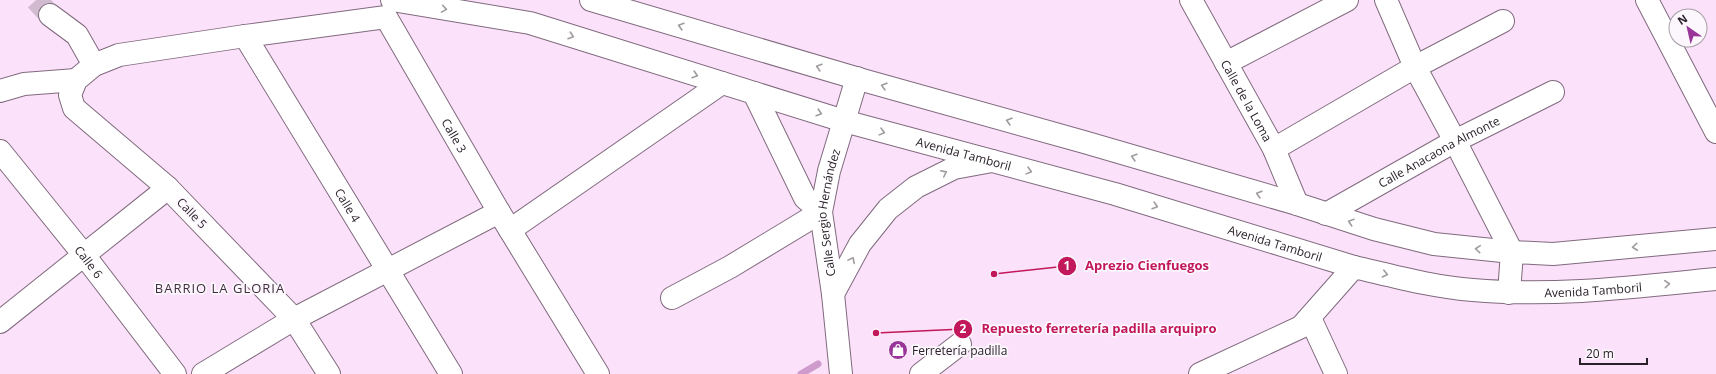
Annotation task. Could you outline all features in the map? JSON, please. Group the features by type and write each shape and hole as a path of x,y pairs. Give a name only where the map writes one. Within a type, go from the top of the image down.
{"street":[{"path":"591,0 1297,204 1374,230 1434,244 1512,252 1553,254 1716,239"},
{"name":"Calle de la Loma","path":"1191,0 1274,149 1297,204"},
{"path":"1226,63 1347,0"},
{"path":"1386,0 1415,67 1512,252 1509,293"},
{"path":"1647,0 1716,132"},
{"path":"0,91 24,84 76,80 94,66 119,55 245,36 389,6"},
{"name":"Avenida Tamboril","path":"389,6 530,23 844,121 1115,194 1354,267 1428,283 1472,290 1509,293 1550,293 1590,291 1716,279"},
{"name":"Calle 3","path":"389,6 504,221 598,374"},
{"path":"50,15 78,35 94,66"},
{"path":"1274,149 1415,67 1503,21"},
{"name":"Calle 4","path":"245,36 389,270 450,374"},
{"name":"Calle Sergio Hernández","path":"841,374 833,294 821,212 829,171 857,78"},
{"name":"Calle 5","path":"76,80 70,95 74,108 168,188 294,319 329,374"},
{"path":"203,374 294,319 389,270 504,221 722,83"},
{"name":"Calle Anacaona Almonte","path":"1326,214 1455,142 1553,92"},
{"path":"672,298 730,267 821,212 805,198 754,94"},
{"name":"Calle 6","path":"2,157 84,255 175,374"},
{"path":"833,294 860,244 888,209 916,187 954,168 992,161"},
{"path":"0,322 168,188"},
{"path":"1200,374 1301,327 1354,267"},
{"path":"1310,318 1336,374"},
{"path":"922,374 960,344"}],"waterway":[{"path":"801,374 818,364"}],"tunnel":[{"path":"36,0 50,15"}],"place":[{"name":"Aprezio Cienfuegos","path":"994,274"},
{"name":"Repuesto ferretería padilla arquipro","path":"876,333"},
{"name":"Ferretería padilla","path":"898,350"}],"district":[{"name":"BARRIO LA GLORIA","path":"220,288"}]}
